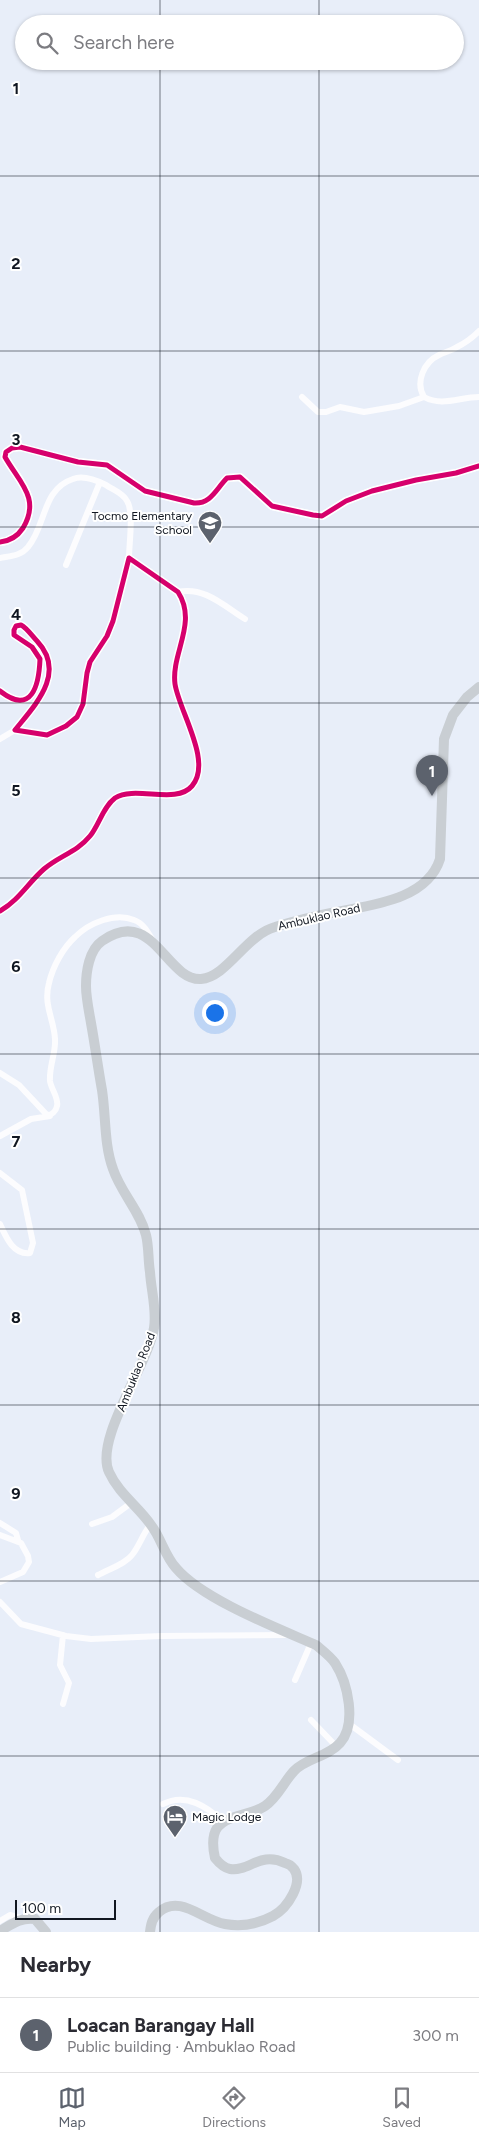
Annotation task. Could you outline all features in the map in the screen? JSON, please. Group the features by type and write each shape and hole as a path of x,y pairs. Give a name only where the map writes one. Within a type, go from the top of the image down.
{"main road":[{"name":"Ambuklao Road","path":"336,1746 343,1738 350,1710 346,1690 336,1664 328,1655 311,1643 217,1598 194,1584 175,1567 151,1524 122,1494 107,1469 107,1448 111,1432 151,1341 155,1317 146,1234 121,1187 109,1157 102,1094 86,988 93,951 105,940 120,933 138,934 154,942 182,971 197,979 205,978 215,974 225,966 260,932 330,913 381,904 417,888 437,869 440,859 444,740 453,714 479,687"},
{"path":"150,1932 151,1923 155,1915 172,1905 182,1906 214,1922 241,1926 256,1924 284,1909 295,1890 297,1881 296,1873 291,1866 279,1860 266,1858 236,1869 229,1869 215,1858 213,1844 215,1830 224,1822 266,1806 276,1797 294,1771 304,1763 336,1746"},
{"path":"0,1931 24,1919 35,1919 46,1932"}],"street":[{"path":"479,331 471,339 455,349 438,355 426,367 419,383 424,397 431,401 442,402 467,397 479,397"},
{"path":"302,398 318,412 326,412 340,407 364,412 398,406 424,397"},
{"path":"0,542 8,541 18,535 30,511 27,491 5,456 8,449 17,447 78,462 107,465 145,491 194,504 200,504 208,500 227,478 240,477 272,506 313,516 326,514 346,501 372,491 416,480 456,473 479,466"},
{"path":"0,558 16,556 29,547 54,491 62,483 76,478 100,482 123,496 128,502 130,517 129,558 113,621 107,636 90,662 83,704 76,717 66,726 47,735 15,730"},
{"path":"66,565 100,482"},
{"path":"0,911 24,892 43,870 57,859 77,849 96,829 105,810 117,797 151,793 182,793 191,787 196,778 198,766 196,747 175,684 175,669 184,638 186,623 185,609 178,592 129,558"},
{"path":"178,592 188,590 204,593 245,619"},
{"path":"0,691 11,697 26,699 34,694 38,685 40,659 32,647 14,634 16,626 21,625 25,627 47,655 48,673 44,692 15,730 0,739"},
{"path":"0,1136 31,1120 50,1116 56,1109 58,1103 50,1083 55,1039 47,1000 48,983 64,950 86,928 109,919 121,917 136,920 146,929 154,942"},
{"path":"0,1073 19,1085 50,1116"},
{"path":"31,1120 39,1105"},
{"path":"0,1173 22,1190 33,1243 30,1253 20,1252 15,1249 9,1243 0,1224"},
{"path":"92,1524 103,1521 131,1504"},
{"path":"0,1523 16,1533 28,1556 28,1567 19,1575 0,1582"},
{"path":"98,1575 128,1559 134,1553 144,1532 151,1524"},
{"path":"0,1535 18,1540"},
{"path":"0,1602 21,1624 64,1635 110,1639 162,1636 294,1635"},
{"path":"63,1704 69,1683 60,1665 64,1635"},
{"path":"295,1680 311,1643"},
{"path":"311,1720 336,1746"},
{"path":"348,1723 398,1760"},
{"path":"163,1804 169,1800 180,1799 196,1802 224,1822"},
{"path":"0,1921 10,1915 24,1919"}],"cycle path":[{"path":"0,542 13,538 21,531 30,508 26,491 5,457 6,452 12,448 20,447 78,462 107,465 145,491 194,503 205,501 213,495 227,478 240,477 272,506 322,516 346,501 372,491 416,480 456,473 479,466"},
{"path":"0,691 11,698 26,699 32,694 38,678 40,659 32,647 14,635 16,626 21,625 37,641 45,653 49,665 45,688 39,699 15,730 47,735 66,726 77,717 83,704 90,662 107,636 113,621 129,558 178,592 183,604 185,627 175,672 175,684 197,750 199,764 197,776 192,786 176,794 133,793 115,798 107,806 93,832 85,841 44,869 13,902 0,911"}],"place":[{"name":"Tocmo Elementary School","path":"210,544"},
{"name":"Loacan Barangay Hall","path":"432,796"},
{"name":"Magic Lodge","path":"175,1838"}]}
